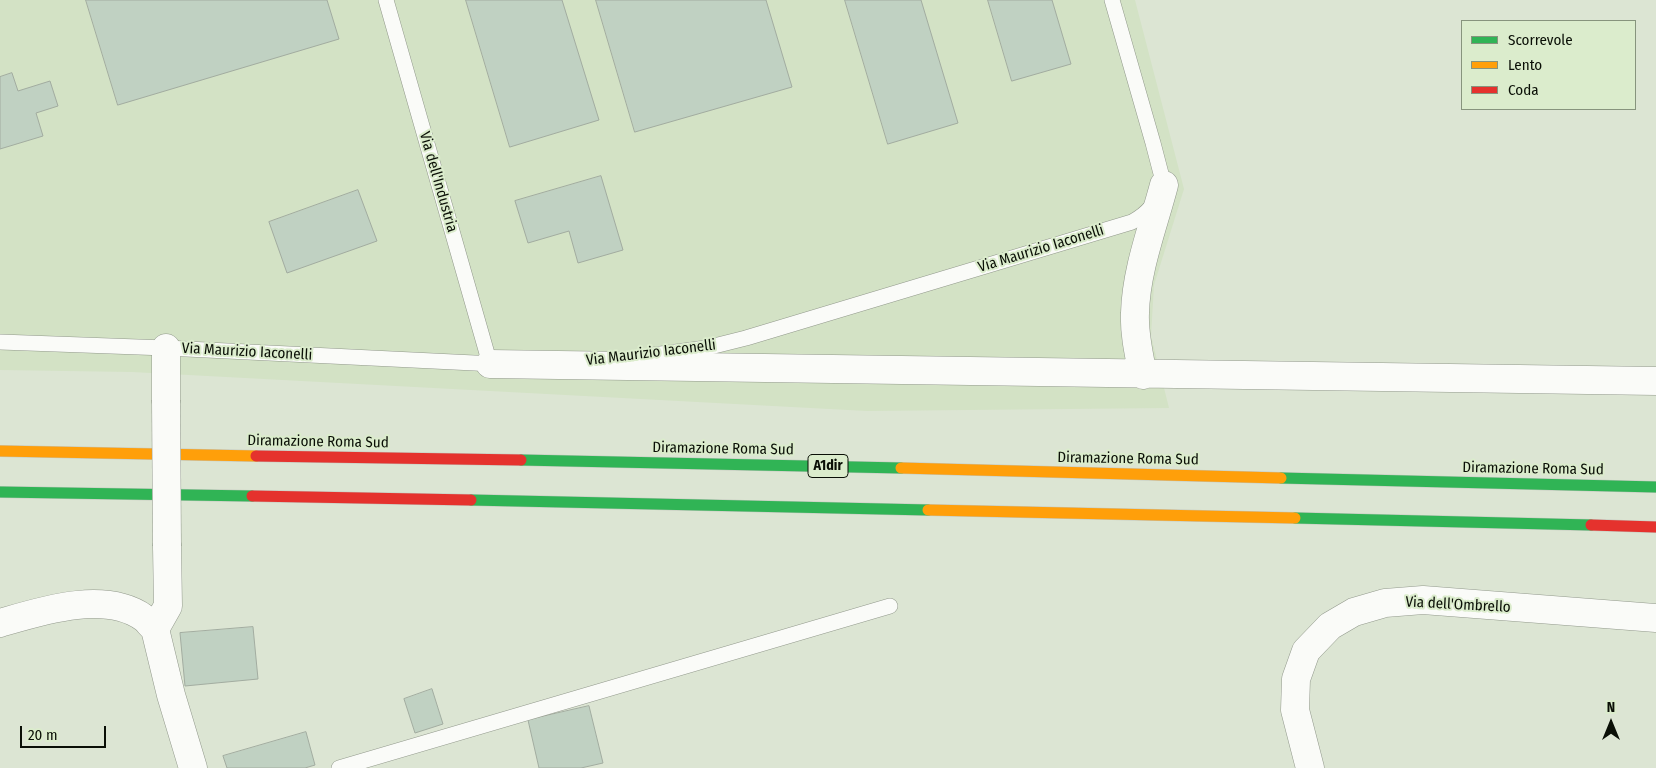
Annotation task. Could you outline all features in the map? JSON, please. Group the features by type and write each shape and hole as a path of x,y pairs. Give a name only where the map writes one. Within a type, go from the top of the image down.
{"highway":[{"name":"Diramazione Roma Sud","path":"0,451 723,464 1656,487"},
{"path":"0,492 719,505 1656,527"}],"street":[{"path":"1143,375 1136,334 1135,313 1142,266 1164,185"},
{"path":"155,630 168,606 166,348"},
{"path":"490,364 1656,381"},
{"name":"Via dell'Ombrello","path":"1310,768 1295,710 1296,679 1306,651 1330,626 1354,612 1385,603 1423,600 1656,618"},
{"path":"0,623 52,608 86,604 118,607 143,618 155,630 171,695 193,768"}],"lane":[{"name":"Via dell'Industria","path":"386,0 490,364"},
{"path":"1112,0 1164,185"},
{"name":"Via Maurizio Iaconelli","path":"0,342 490,364 606,361 706,348 1132,222 1144,216 1152,207 1164,185"},
{"path":"339,768 890,606"}],"shaded area":[{"path":"0,0 1135,0 1184,189 1154,285 1151,336 1169,408 867,411 132,372 0,370"}],"building":[{"path":"86,0 327,0 339,39 118,105"},
{"path":"466,0 562,0 599,120 510,147"},
{"path":"596,0 766,0 792,87 635,132"},
{"path":"845,0 921,0 958,123 888,144"},
{"path":"988,0 1052,0 1071,64 1012,81"},
{"path":"12,73 18,91 50,81 58,106 36,113 43,136 0,149 0,77"},
{"path":"601,176 623,250 578,263 569,231 528,243 515,201"},
{"path":"358,190 377,241 287,273 269,222"},
{"path":"253,627 258,679 185,686 180,633"},
{"path":"432,689 443,724 415,733 404,699"},
{"path":"589,706 603,763 581,768 539,768 528,720"},
{"path":"306,732 315,765 305,768 227,768 223,756"}],"traffic: fast":[{"path":"521,460 901,468"},
{"path":"1281,478 1656,487"},
{"path":"0,492 252,496"},
{"path":"471,500 928,510"},
{"path":"1295,518 1591,525"}],"traffic: slow":[{"path":"0,451 256,456"},
{"path":"901,468 1281,478"},
{"path":"928,510 1295,518"}],"traffic: jam":[{"path":"256,456 521,460"},
{"path":"252,496 471,500"},
{"path":"1591,525 1656,527"}]}
